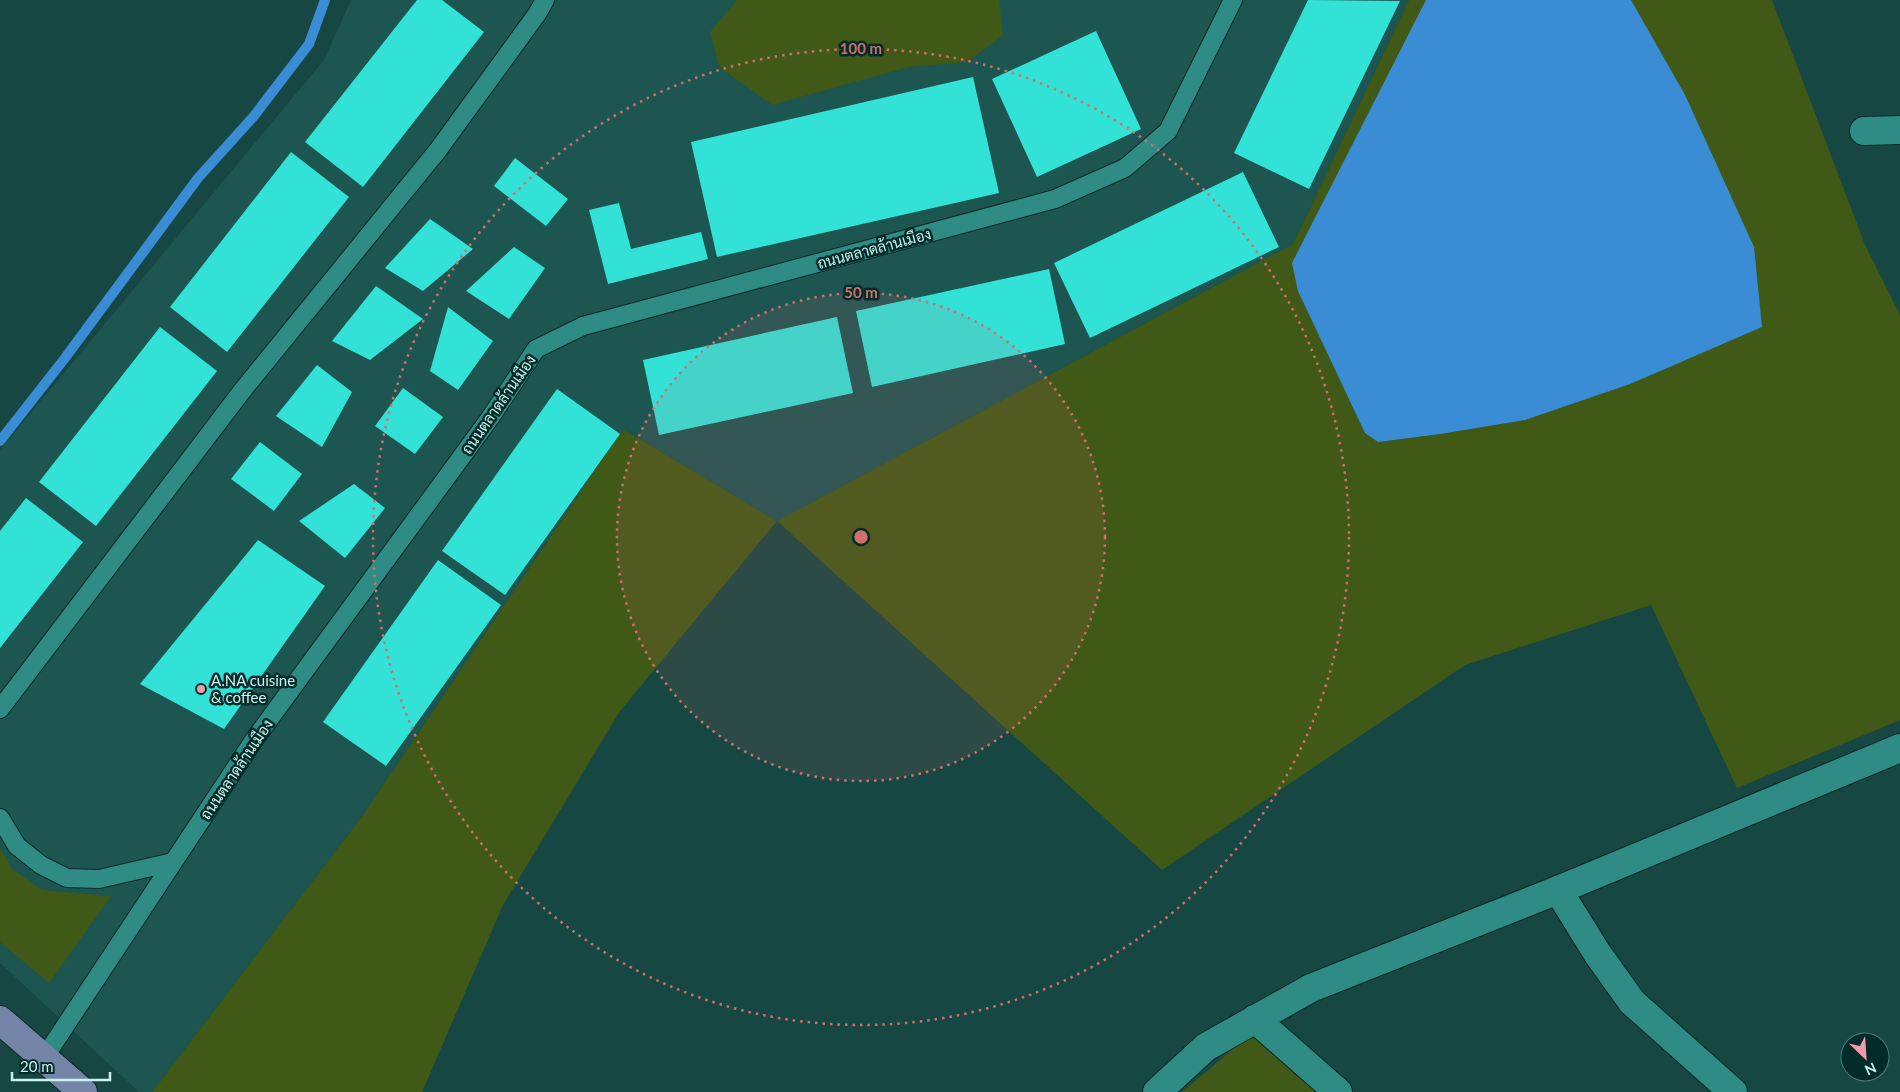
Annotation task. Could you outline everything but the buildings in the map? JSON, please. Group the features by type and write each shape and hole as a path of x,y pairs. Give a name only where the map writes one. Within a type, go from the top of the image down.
{"main road":[{"path":"0,1020 83,1092"}],"street":[{"path":"1864,131 1900,130"},
{"path":"1157,1092 1206,1047 1311,988 1558,890 1900,748"},
{"path":"1558,890 1596,953 1632,1002 1733,1092"},
{"path":"1256,1019 1338,1092"}],"lane":[{"path":"0,708 242,391 438,150 537,14 545,0"},
{"name":"ถนนตลาดล้านเมือง","path":"44,1058 254,740 490,418 536,349 583,326 1055,200 1125,168 1168,131 1233,0"},
{"path":"0,818 17,846 41,865 67,878 98,879 173,862"}],"shaded area":[{"path":"351,0 1409,0 1293,244 777,521 623,429 363,815 152,1092 139,1092 0,963 0,450 324,60"}],"green space":[{"path":"737,0 999,0 1003,35 967,62 908,67 772,105 719,67 710,32"},
{"path":"1409,0 1772,0 1865,245 1900,315 1900,720 1737,788 1651,605 1465,665 1162,870 777,521 1293,244"},
{"path":"623,429 777,521 620,711 503,905 422,1092 152,1092 363,815"},
{"path":"0,848 12,869 42,890 111,896 49,983 0,942"},
{"path":"1254,1031 1319,1092 1182,1092"}],"water":[{"path":"1426,0 1631,0 1685,95 1754,247 1762,327 1630,384 1525,420 1378,442 1365,433 1298,291 1292,263"}],"waterway":[{"path":"0,441 65,358 198,178 254,116 309,44 325,0"}],"place":[{"name":"A.NA cuisine & coffee","path":"201,689"}]}
